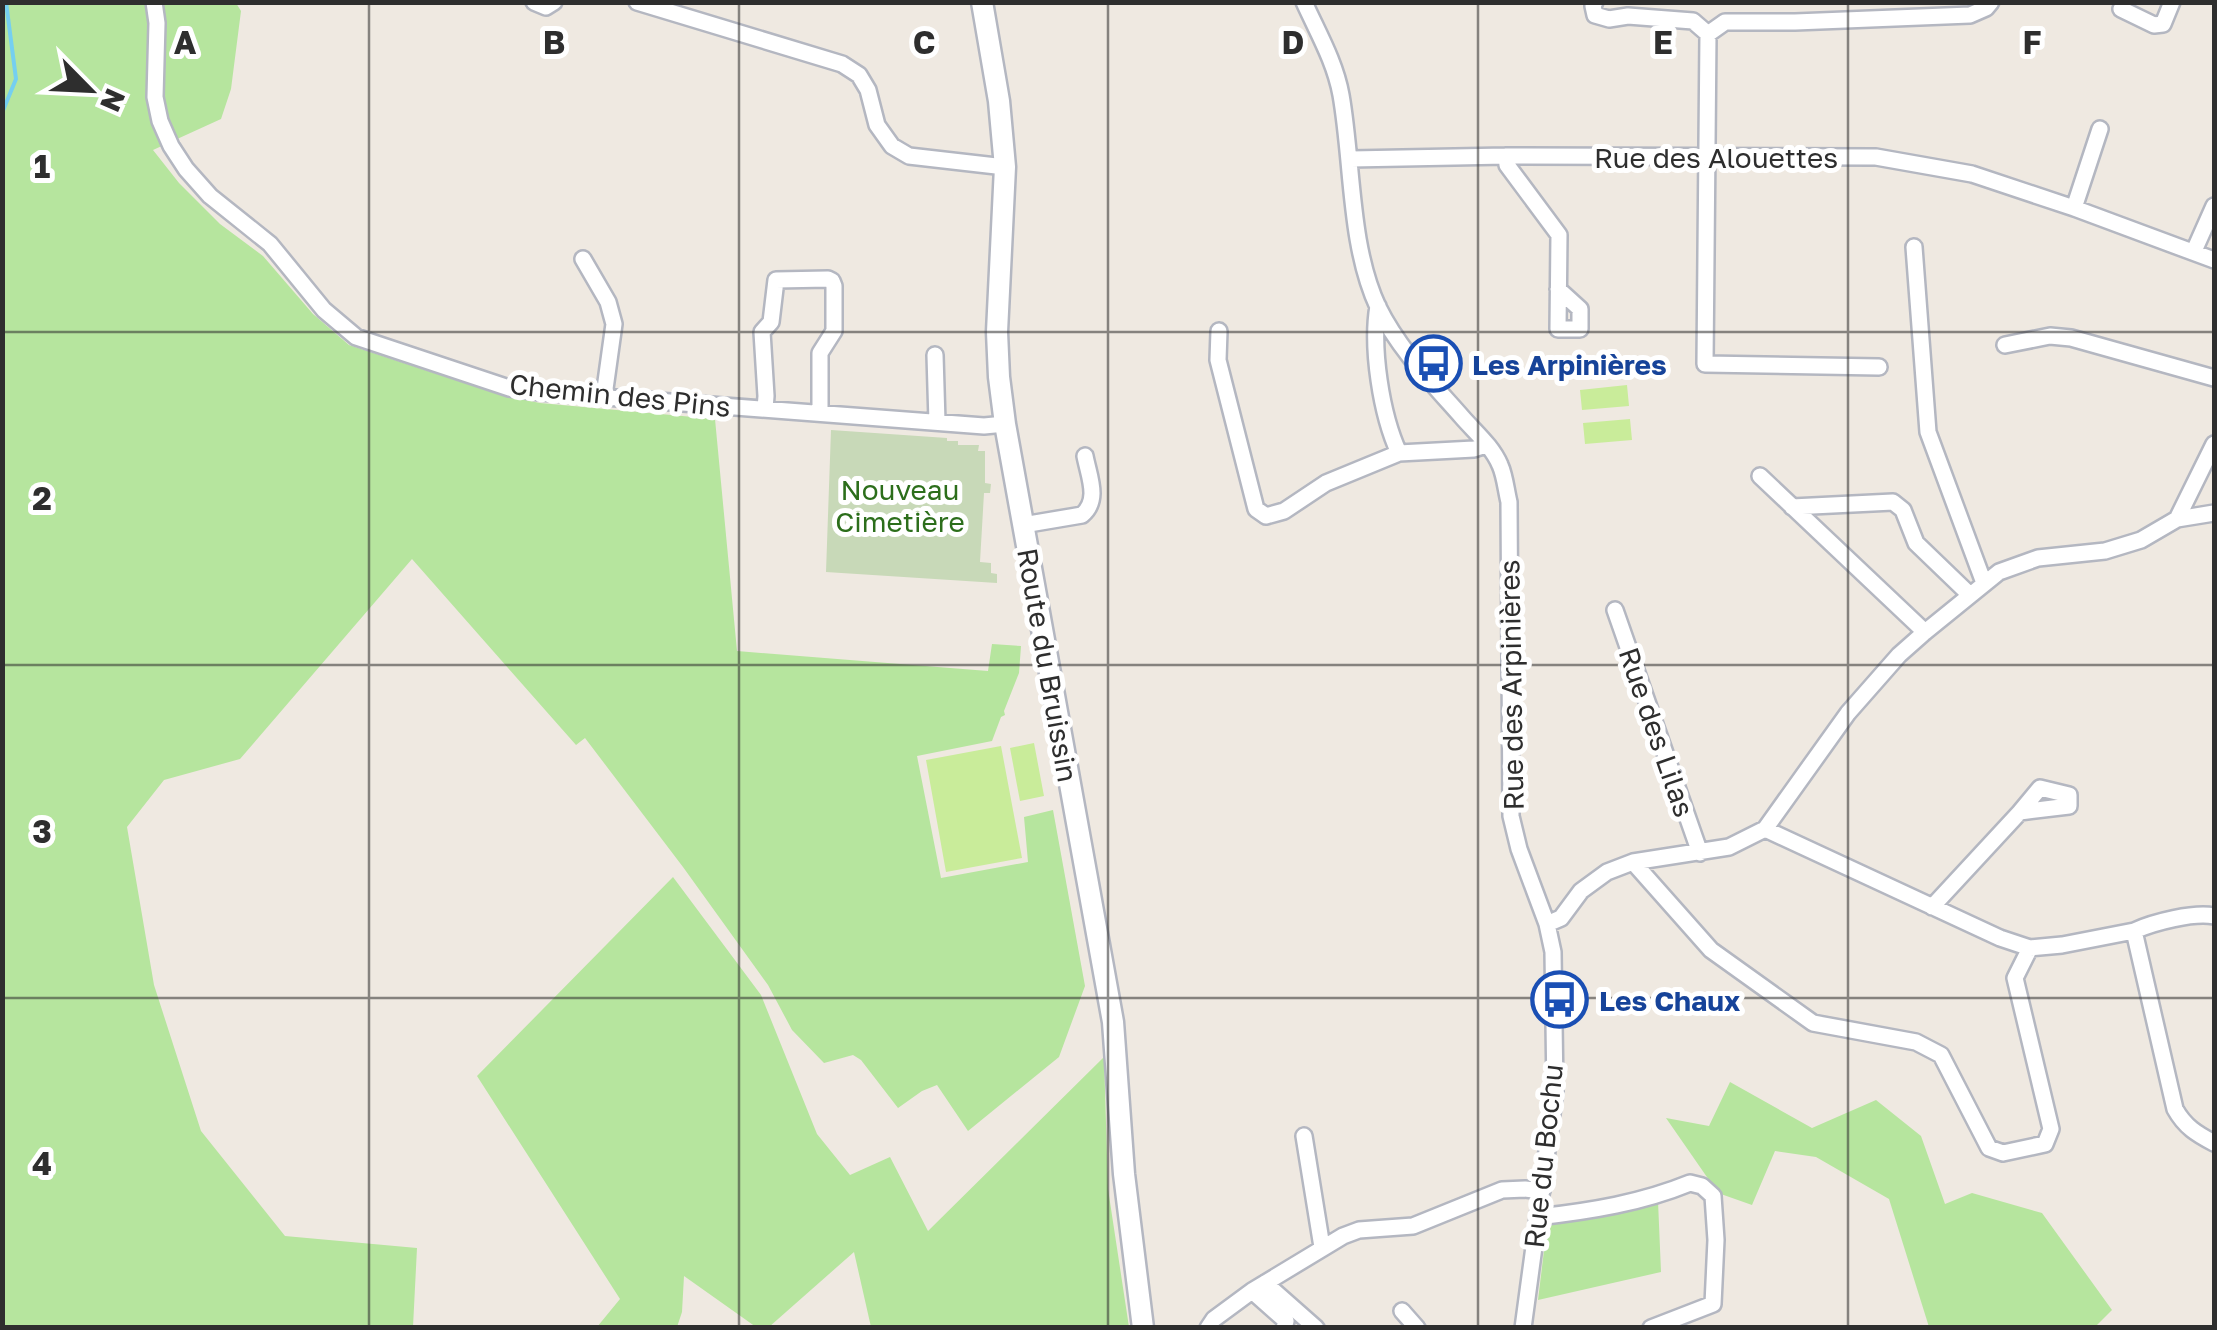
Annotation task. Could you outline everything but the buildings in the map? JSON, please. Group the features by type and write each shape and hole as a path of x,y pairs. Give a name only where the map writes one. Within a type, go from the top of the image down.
{"street":[{"name":"Chemin des Pins","path":"154,2 155,97 171,146 210,196 270,244 324,310 356,337 509,388 984,426 1005,424"},
{"path":"534,2 546,7 554,2"},
{"path":"637,2 842,64 859,75 868,90 877,125 892,146 909,156 1005,167"},
{"name":"Route du Bruissin","path":"982,2 999,102 1005,167 997,332 999,378 1113,1022 1124,1174 1143,1328"},
{"name":"Rue des Arpinières","path":"1304,2 1332,62 1340,90 1359,246 1378,306 1394,334 1501,467 1509,502 1512,816 1518,848 1547,924"},
{"path":"1595,2 1595,15 1609,19 1623,9 1693,21 1708,34"},
{"path":"1708,34 1726,22 1970,15 1991,2"},
{"path":"2121,9 2154,25 2163,24 2172,2"},
{"path":"1708,34 1705,364 1879,366"},
{"path":"2074,208 2100,129"},
{"path":"1506,156 1507,165 1558,235 1558,289"},
{"name":"Rue des Alouettes","path":"1350,159 1876,158 1972,174 2214,260"},
{"path":"2194,251 2214,206"},
{"path":"1914,247 1928,432 1984,583"},
{"path":"582,259 608,302 614,324 604,396"},
{"path":"765,409 762,332 772,322 776,280 828,278 834,286 834,332 820,353 820,414"},
{"name":"Rue des Arpinières","path":"1378,306 1374,331 1379,372 1388,430 1399,453"},
{"path":"1219,331 1218,360 1232,416 1256,508 1266,516 1284,511 1326,482 1399,453 1474,449 1486,444"},
{"path":"2005,345 2050,336 2071,338 2214,378"},
{"path":"935,355 936,422"},
{"path":"2178,519 2214,444"},
{"path":"1023,525 1082,516 1090,509 1094,500 1086,456"},
{"path":"1760,476 1926,632"},
{"path":"1792,508 1893,502 1904,510 1916,543 1970,595"},
{"path":"1547,924 1562,918 1581,891 1607,872 1633,862 1729,847 1765,829 1848,712 1899,656 1999,572 2038,558 2105,551 2141,540 2178,519 2214,513"},
{"name":"Rue des Lilas","path":"1616,610 1700,853"},
{"path":"1932,907 2020,812"},
{"path":"1765,829 2000,938 2030,948 2134,931 2203,914 2214,916"},
{"path":"1633,862 1711,950 1813,1023 1916,1042 1941,1055 1989,1148 2003,1153 2045,1144 2051,1129 2015,978 2030,948"},
{"name":"Rue du Bochu","path":"1523,1328 1556,1092 1553,945 1547,924"},
{"path":"2134,931 2174,1109 2196,1134 2214,1143"},
{"path":"1304,1136 1322,1248"},
{"path":"1538,1217 1636,1202 1690,1183 1708,1190 1713,1196 1716,1240 1713,1304 1652,1328"},
{"path":"1208,1328 1214,1318 1259,1287 1359,1230 1412,1226 1502,1190 1542,1191"},
{"path":"1259,1287 1286,1321 1284,1328"},
{"path":"1259,1287 1316,1328"},
{"path":"1402,1310 1417,1328"}],"green space":[{"path":"3,3 236,3 241,11 231,89 221,119 153,150 220,224 263,256 313,314 349,345 501,395 540,403 715,419 737,651 988,671 992,644 1021,646 1019,673 992,741 917,756 941,878 1028,862 1024,817 1053,810 1085,986 1059,1057 968,1131 937,1085 898,1108 853,1055 824,1063 792,1030 768,985 585,738 576,745 412,559 240,759 164,780 127,827 154,985 201,1131 285,1236 417,1248 413,1327 3,1328"},
{"path":"1627,385 1629,406 1582,410 1580,390"},
{"path":"1630,419 1632,440 1585,444 1583,423"},
{"name":"Nouveau Cimetière","path":"831,430 947,438 958,441 958,445 979,445 978,451 985,451 985,483 991,484 990,493 984,493 980,562 991,563 997,583 826,572"},
{"path":"1034,743 1044,796 1020,801 1010,748"},
{"path":"1001,746 1022,858 946,872 926,760"},
{"path":"673,877 761,995 817,1134 850,1175 890,1157 928,1231 1104,1057 1108,1189 1129,1327 871,1327 854,1252 769,1327 756,1327 684,1276 677,1327 597,1327 620,1299 477,1076"},
{"path":"1730,1082 1812,1128 1876,1100 1921,1136 1945,1204 1972,1193 2042,1213 2112,1310 2095,1327 1929,1327 1889,1199 1816,1157 1775,1151 1752,1205 1718,1193 1666,1118 1709,1126"},
{"path":"1658,1201 1661,1272 1538,1300 1547,1226"}],"waterway":[{"path":"2,113 16,79 6,2"}],"place":[{"name":"Les Arpinières","path":"1433,364"},
{"name":"Les Chaux","path":"1560,1000"}]}
